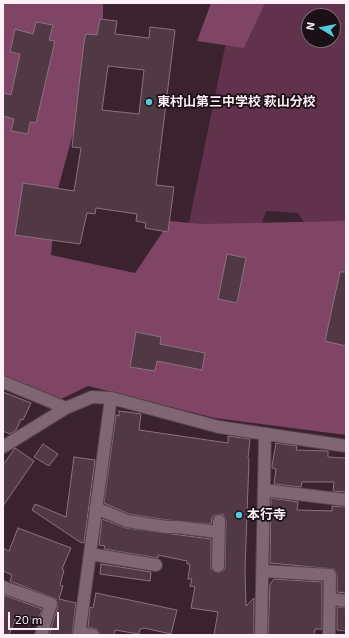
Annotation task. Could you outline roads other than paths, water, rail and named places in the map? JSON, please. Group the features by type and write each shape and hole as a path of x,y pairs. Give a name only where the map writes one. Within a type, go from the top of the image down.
{"street":[{"path":"3,382 66,408"},
{"path":"3,447 66,408 92,397 110,398 219,427 346,446"},
{"path":"93,635 79,634 110,398"},
{"path":"261,635 265,434"},
{"path":"264,490 346,500"},
{"path":"96,508 128,521 166,528 177,526 218,526 218,566"},
{"path":"90,554 156,565"},
{"path":"262,571 330,575 331,599 328,635"},
{"path":"3,587 51,604 41,635"},
{"path":"331,599 346,601"}],"place":[{"name":"東村山第三中学校 萩山分校","path":"149,102"},
{"name":"本行寺","path":"239,515"}]}
